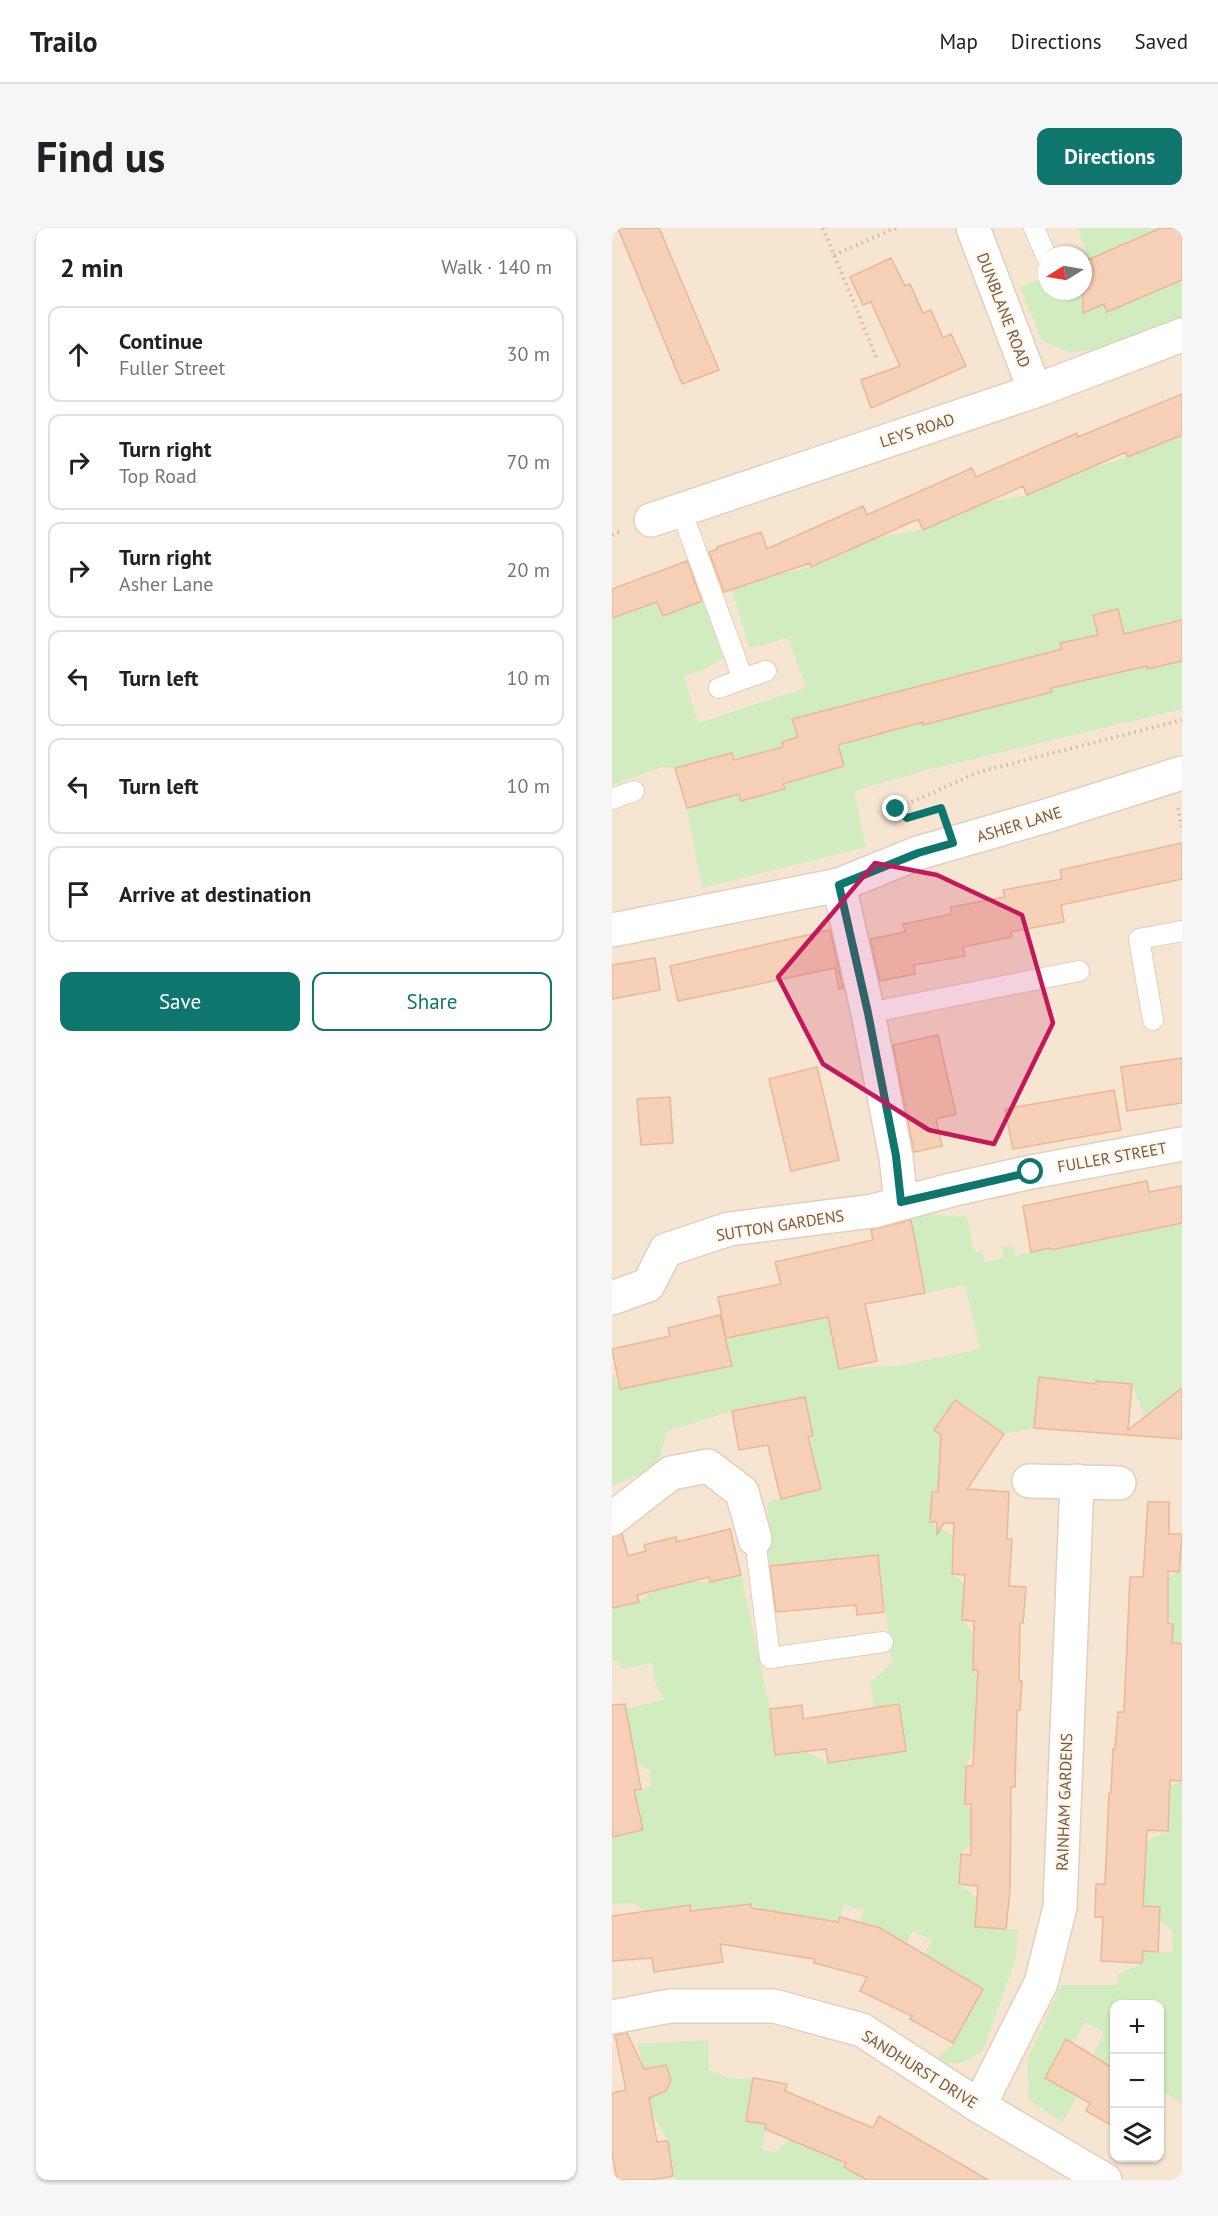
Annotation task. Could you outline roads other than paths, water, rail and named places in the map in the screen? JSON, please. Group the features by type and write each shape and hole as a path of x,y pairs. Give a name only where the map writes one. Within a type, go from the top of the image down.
{"street":[{"name":"DUNBLANE ROAD","path":"973,228 1035,391"},
{"name":"LEYS ROAD","path":"651,520 1035,391 1182,335"},
{"name":"ASHER LANE","path":"612,930 839,885 918,853 1182,773"},
{"path":"839,885 868,1013 898,1173 901,1202"},
{"name":"FULLER STREET","path":"901,1202 1031,1172 1182,1144"},
{"name":"SUTTON GARDENS","path":"612,1298 648,1285 666,1250 729,1229 873,1210 901,1202"},
{"path":"612,1520 671,1473 708,1466 742,1492 755,1539"},
{"path":"1029,1481 1119,1482"},
{"name":"RAINHAM GARDENS","path":"979,2106 1041,1983 1060,1907 1077,1481"},
{"name":"SANDHURST DRIVE","path":"612,2018 670,2006 774,2006 861,2030 979,2106 1105,2180"}],"lane":[{"path":"1034,228 1042,246"},
{"path":"681,510 743,679"},
{"path":"719,688 766,671"},
{"path":"612,799 634,791"},
{"path":"1153,1020 1139,939 1182,931"},
{"path":"868,1013 1079,971"},
{"path":"755,1539 770,1658 883,1642"}]}
